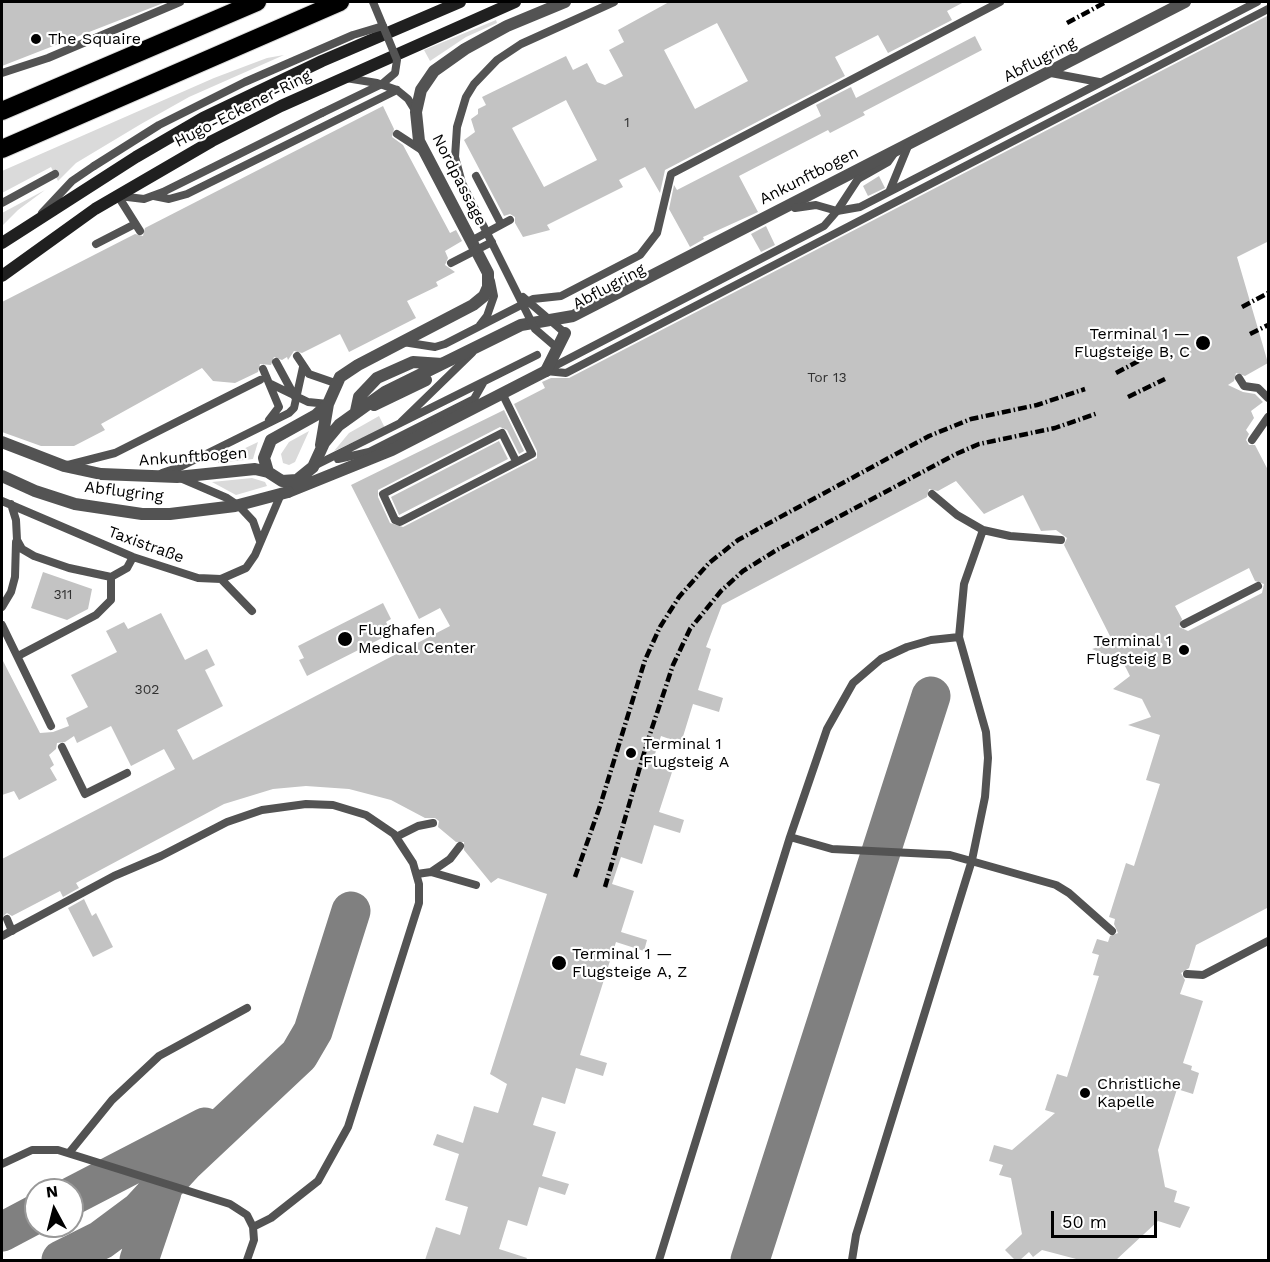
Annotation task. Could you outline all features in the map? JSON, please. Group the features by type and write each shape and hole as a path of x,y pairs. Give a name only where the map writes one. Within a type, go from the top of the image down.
{"highway":[{"path":"2,111 258,2"},
{"path":"2,149 340,2"}],"street":[{"name":"Hugo-Eckener-Ring","path":"2,243 34,220 203,118 322,61 460,2"},
{"name":"Hugo-Eckener-Ring","path":"2,276 118,196 212,141 344,78 515,2"},
{"name":"Nordpassage","path":"488,273 427,156 417,131 416,111 421,90 441,65 487,37 565,2"},
{"name":"Ankunftbogen","path":"2,442 64,466 101,474 177,477 255,469 268,472 282,481 303,477 323,456 334,430 356,411 385,392 521,325 573,316 1185,2"},
{"name":"Abflugring","path":"2,476 51,497 118,512 170,514 235,506 288,492 364,463 546,371 565,333 575,324 618,300 908,146 1192,2"},
{"path":"323,456 328,404 335,384 346,372 480,300 488,287 488,273"},
{"path":"268,472 264,458 271,440 316,415 328,404"}],"lane":[{"path":"2,74 48,58 180,2"},
{"path":"118,196 144,199 154,196 391,78 397,67 397,60 373,2"},
{"path":"556,347 535,329 492,242 458,170 455,141 466,97 486,70 521,44 615,2"},
{"path":"401,342 435,347 533,299 561,296 640,255 657,233 671,174 1000,2"},
{"path":"795,208 816,205 837,210 860,207 1257,2"},
{"path":"546,371 566,373 1269,9"},
{"path":"34,220 72,181 159,125 245,82 353,35 383,26"},
{"path":"1051,73 1099,82"},
{"path":"344,78 377,83 397,90 408,99 416,111"},
{"path":"154,196 169,199 187,194 397,90"},
{"path":"397,134 416,144 427,156"},
{"path":"890,190 908,146"},
{"path":"546,371 824,226 858,179 888,162 893,154"},
{"path":"2,203 55,174"},
{"path":"476,176 501,224"},
{"path":"118,196 140,231"},
{"path":"471,241 510,220"},
{"path":"96,244 135,224"},
{"path":"451,263 492,242"},
{"path":"477,328 487,316 494,296 488,273"},
{"path":"518,291 565,333"},
{"path":"395,427 478,347"},
{"path":"323,456 395,427 537,355"},
{"path":"297,356 303,367 317,378 335,384"},
{"path":"276,362 296,398"},
{"path":"144,477 180,467 292,411 303,367"},
{"path":"263,369 279,406 277,413 263,425"},
{"path":"1239,378 1244,386 1258,388 1269,398"},
{"path":"64,466 115,453 260,380"},
{"path":"323,456 369,452 474,399 484,382"},
{"path":"270,383 296,398 328,404"},
{"path":"502,393 532,454 400,522 395,520 383,494 502,433 516,461"},
{"path":"1252,440 1269,417"},
{"path":"177,477 227,498 239,506 253,521 260,541"},
{"path":"252,611 221,579 246,568 279,497 291,481"},
{"path":"932,494 957,515 983,530 1010,536 1061,540"},
{"name":"Taxistraße","path":"2,499 133,557 198,578 221,579"},
{"path":"2,607 11,592 15,577 16,520 11,504"},
{"path":"852,1260 856,1235 972,861 985,797 988,758 982,714 959,637 960,604 964,584 983,530"},
{"path":"16,540 22,549 34,556 78,571 111,577 127,568 133,557"},
{"path":"18,656 96,615 111,600 111,577"},
{"path":"1184,624 1223,608 1258,586"},
{"path":"2,625 51,726"},
{"path":"659,1260 790,837 827,729 853,683 881,658 907,646 931,640 959,637"},
{"path":"62,747 85,794 127,772"},
{"path":"2,936 114,876 154,859 227,822 262,810 306,804 345,807 374,819 396,837 406,850 417,874 417,913 360,1095 339,1148 318,1181 271,1218 253,1227"},
{"path":"396,837 418,826 433,824"},
{"path":"790,837 832,849 950,855 1056,885 1070,893 1112,931"},
{"path":"431,872 450,859 460,846"},
{"path":"417,874 431,872 476,885"},
{"path":"7,919 12,931"},
{"path":"1187,974 1203,975 1269,941"},
{"path":"69,1153 112,1100 159,1056 247,1008"},
{"path":"2,1164 32,1150 48,1149 69,1153 230,1204 247,1215 253,1227 254,1240 247,1260"}],"shaded area":[{"path":"496,20 497,23 466,37 430,61 424,50"},
{"path":"284,55 189,97 76,163 58,181 51,167 2,193 2,171 214,78 267,58"},
{"path":"45,190 18,210 2,226 2,213"},
{"path":"379,416 385,428 334,451 349,433"},
{"path":"309,431 295,462 289,465 283,463 281,454 289,442"},
{"path":"258,442 253,459 218,463 218,461"},
{"path":"252,478 265,482 267,486 236,495 212,482"}],"building":[{"name":"The Squaire","path":"2,2 166,2 2,66"},
{"path":"669,2 964,2 947,11 952,20 888,53 878,35 835,57 845,76 665,170 660,193 645,167 619,180 623,187 547,225 550,230 523,237 515,223 515,217 510,214 504,216 464,140 475,132 471,119 478,114 478,109 486,105 482,97 566,56 573,70 587,63 597,82 605,85 623,76 609,50 624,42 618,30","holes":["717,23 748,81 695,109 664,50","566,100 597,160 544,187 512,128"]},
{"path":"1269,15 1269,241 1237,257 1268,363 1245,376 1236,373 1234,381 1228,385 1243,392 1255,394 1263,402 1251,411 1254,418 1246,430 1249,434 1246,440 1249,445 1255,445 1269,472 1269,907 1196,945 1189,968 1181,973 1185,980 1180,994 1203,1001 1183,1063 1192,1066 1191,1070 1199,1073 1193,1094 1177,1089 1158,1150 1165,1187 1177,1191 1174,1202 1190,1207 1180,1228 1158,1221 1116,1260 1080,1260 1042,1250 1033,1257 1029,1252 1020,1260 1015,1260 1005,1250 1022,1234 1011,1178 999,1175 1003,1165 989,1161 994,1145 1012,1150 1055,1113 1045,1110 1057,1074 1067,1077 1099,976 1093,975 1099,955 1092,953 1097,939 1108,942 1110,936 1118,933 1114,924 1115,919 1109,917 1126,863 1134,866 1160,784 1146,780 1160,735 1128,725 1151,717 1142,699 1113,689 1130,676 1123,662 1092,649 1113,642 1064,545 1067,538 1056,530 1041,531 1023,495 984,514 956,481 938,491 929,489 927,497 722,605 706,647 711,649 698,690 723,698 719,712 693,704 681,743 661,736 652,763 673,769 659,812 684,820 680,833 654,825 642,864 621,857 612,884 634,891 621,932 647,940 644,951 616,942 580,1055 607,1063 603,1076 576,1068 565,1104 542,1097 533,1125 556,1132 542,1176 569,1184 565,1195 539,1187 527,1226 508,1220 499,1249 527,1258 526,1260 425,1260 436,1227 460,1235 468,1207 445,1200 459,1154 433,1145 437,1134 463,1143 474,1106 498,1113 507,1084 490,1074 547,894 498,878 491,883 464,850 464,842 456,842 438,827 439,821 435,818 425,818 391,800 349,789 306,786 273,789 224,804 76,883 79,888 63,897 60,891 12,916 7,913 2,917 2,859 175,769 164,749 131,766 111,726 77,743 74,736 65,742 57,743 56,749 49,755 54,765 50,768 57,780 19,800 14,791 2,795 2,659 40,733 53,732 69,726 66,718 88,707 71,675 117,652 106,631 124,622 128,629 161,613 185,660 207,649 215,665 205,670 223,706 177,730 193,760 450,626 440,608 419,619 351,485 504,410 524,451 519,454 507,430 500,427 378,490 378,497 390,523 403,527 537,458 537,451 514,404 545,388 542,382 551,378 569,378","holes":["1249,568 1255,581 1264,584 1262,593 1188,631 1179,627 1182,619 1175,606"]},
{"path":"975,36 982,50 863,112 865,115 830,133 828,130 739,176 758,212 703,237 704,239 690,247 669,209 674,185 677,190 821,116 816,105 851,87 856,98"},
{"path":"383,106 394,129 392,137 403,145 450,233 456,230 462,241 445,251 448,258 445,265 455,272 436,282 438,286 407,301 416,318 349,352 340,334 302,353 294,351 288,360 287,357 282,360 274,357 271,365 260,364 258,372 235,383 213,381 202,368 101,424 105,430 74,446 41,446 2,432 2,302 135,234 143,236 145,228"},
{"path":"879,176 885,188 868,196 863,186"},
{"path":"766,226 775,245 761,252 751,234"},
{"path":"499,441 508,459 399,515 391,497"},
{"path":"43,572 92,589 88,609 67,620 31,608"},
{"name":"Flughafen Medical Center","path":"383,603 391,619 386,622 392,633 307,676 299,660 304,658 298,646"},
{"path":"84,899 92,916 96,913 113,947 93,957 68,908"}],"taxiway":[{"path":"750,1260 931,696"},
{"path":"61,1260 101,1240 140,1211 184,1163 299,1055 313,1031 351,911"},
{"path":"84,1190 205,1127"},
{"path":"139,1260 162,1192"},
{"path":"2,1232 24,1220"}],"railway":[{"path":"1067,23 1106,2"},
{"path":"1242,307 1268,293"},
{"path":"1250,334 1268,325"},
{"path":"1116,373 1152,354"},
{"path":"1128,397 1165,379"},
{"path":"575,877 600,806 645,660 660,627 679,597 709,563 738,540 929,436 971,419 1037,405 1085,389"},
{"path":"605,887 647,743 673,665 690,629 721,591 743,571 775,551 956,454 979,444 1055,428 1098,413"}],"place":[{"name":"The Squaire","path":"36,39"},
{"name":"Terminal 1 — Flugsteige B, C","path":"1203,343"},
{"name":"Flughafen Medical Center","path":"345,639"},
{"name":"Terminal 1 Flugsteig B","path":"1184,650"},
{"name":"Terminal 1 Flugsteig A","path":"631,753"},
{"name":"Terminal 1 — Flugsteige A, Z","path":"559,963"},
{"name":"Christliche Kapelle","path":"1085,1093"}]}
